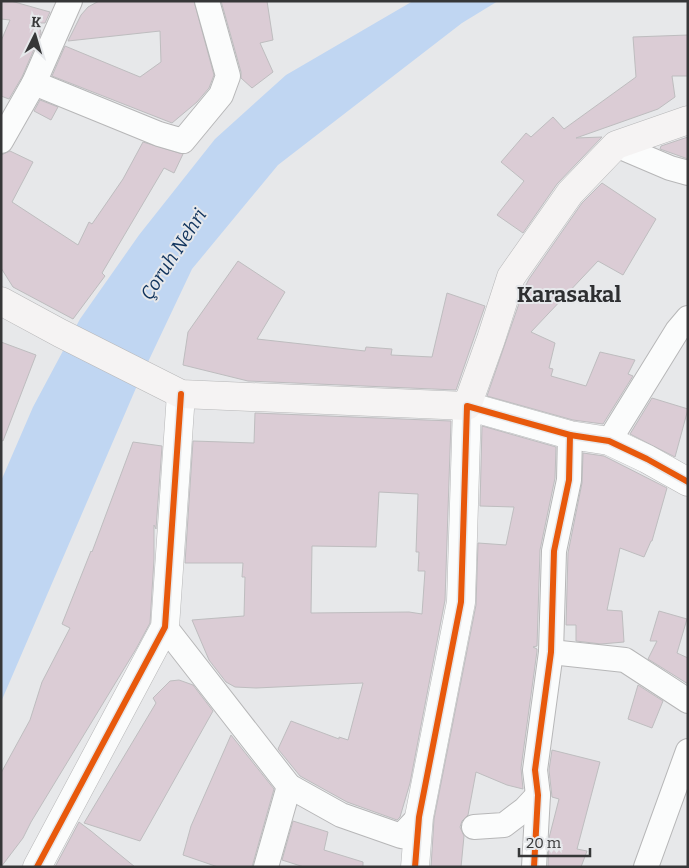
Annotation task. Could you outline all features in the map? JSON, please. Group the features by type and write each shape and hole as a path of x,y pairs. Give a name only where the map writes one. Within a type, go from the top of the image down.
{"main road":[{"path":"1,301 170,388 467,406 492,340 511,277 570,193 616,145 688,120"}],"street":[{"path":"1,141 34,84 70,1"},
{"path":"34,84 159,134 183,141 221,95 228,76 207,1"},
{"path":"616,145 670,168 688,173"},
{"path":"609,441 676,331 688,318"},
{"path":"37,867 166,627 170,388"},
{"path":"415,867 419,817 461,602 467,406 570,435 609,441 647,459 688,482"},
{"path":"534,867 538,795 535,770 550,652 554,551 570,480 570,435"},
{"path":"166,627 289,786 341,815 401,836 419,817"},
{"path":"550,652 625,660 688,700"},
{"path":"646,867 681,793 688,751"},
{"path":"266,867 289,786"},
{"path":"474,827 504,825 525,809 538,795"}],"water":[{"name":"Çoruh Nehri","path":"413,1 498,1 462,23 278,165 192,269 139,381 1,702 1,481 33,407 80,319 139,235 215,139 286,75"}],"building":[{"path":"1,1 11,1 50,12 45,23 39,23 41,33 22,77 9,99 1,96 1,41 10,20 1,19"},
{"path":"99,1 194,1 214,75 209,88 197,102 172,123 52,76 65,46 140,77 161,62 160,31 68,41 81,15 88,7"},
{"path":"221,1 267,1 273,40 260,43 273,72 252,88 241,78 241,72"},
{"path":"688,35 688,76 672,76 675,97 658,109 576,138 602,137 557,184 523,233 497,215 524,181 501,162 526,133 531,137 553,117 564,129 636,77 633,37"},
{"path":"40,100 58,107 51,120 34,111"},
{"path":"688,137 688,159 660,149 661,146"},
{"path":"143,142 183,154 174,173 164,168 102,273 105,276 73,319 13,287 1,268 1,155 10,151 33,162 12,202 78,245 89,222 92,224 123,179"},
{"path":"602,183 656,219 623,275 598,261 531,332 555,343 549,368 553,369 551,376 586,386 600,352 635,360 628,374 633,376 603,424 573,420 487,396 529,279 582,203"},
{"path":"238,261 285,292 257,339 365,351 366,347 392,349 391,355 432,357 447,293 485,306 456,390 248,381 183,365 188,332"},
{"path":"1,342 36,355 3,441 1,440"},
{"path":"652,398 688,409 675,457 630,434"},
{"path":"255,413 451,421 445,600 410,783 400,817 397,820 347,802 300,776 278,749 291,721 339,739 339,737 348,740 363,683 256,688 235,687 226,682 209,660 192,620 244,616 245,577 242,577 243,563 185,563 193,441 254,443","holes":["379,492 418,494 416,552 419,552 418,571 425,571 422,614 409,612 311,613 312,546 376,547"]},
{"path":"482,426 556,447 555,478 540,550 537,646 533,647 537,651 521,768 523,789 507,785 476,772 468,815 462,821 460,827 464,836 461,867 431,867 434,819 476,605 478,543 506,545 514,507 480,506"},
{"path":"133,442 162,446 156,529 154,525 150,623 23,838 1,867 1,773 30,720 42,682 70,628 62,624 92,552"},
{"path":"583,453 604,456 667,488 652,541 644,557 620,548 607,610 622,611 624,642 601,644 576,641 576,625 566,625 568,553 582,483"},
{"path":"659,611 687,619 677,653 688,658 688,684 648,659 657,641 650,641"},
{"path":"179,680 193,685 213,711 140,841 84,823 156,703 153,698 170,681"},
{"path":"638,685 663,701 652,728 628,719"},
{"path":"231,735 274,789 252,867 218,867 183,855 191,826"},
{"path":"552,750 600,762 577,849 587,851 581,867 548,867 549,838 559,799 552,797 549,770"},
{"path":"293,821 328,832 324,850 363,862 363,867 304,867 282,860"},
{"path":"79,822 91,831 135,867 55,867"}],"cycle path":[{"path":"37,867 165,627 181,394"},
{"path":"415,867 419,817 461,602 467,406 570,435 609,441 647,459 688,482"},
{"path":"534,867 538,795 535,770 551,652 554,551 569,480 570,435"}],"district":[{"name":"Karasakal","path":"569,294"}]}
